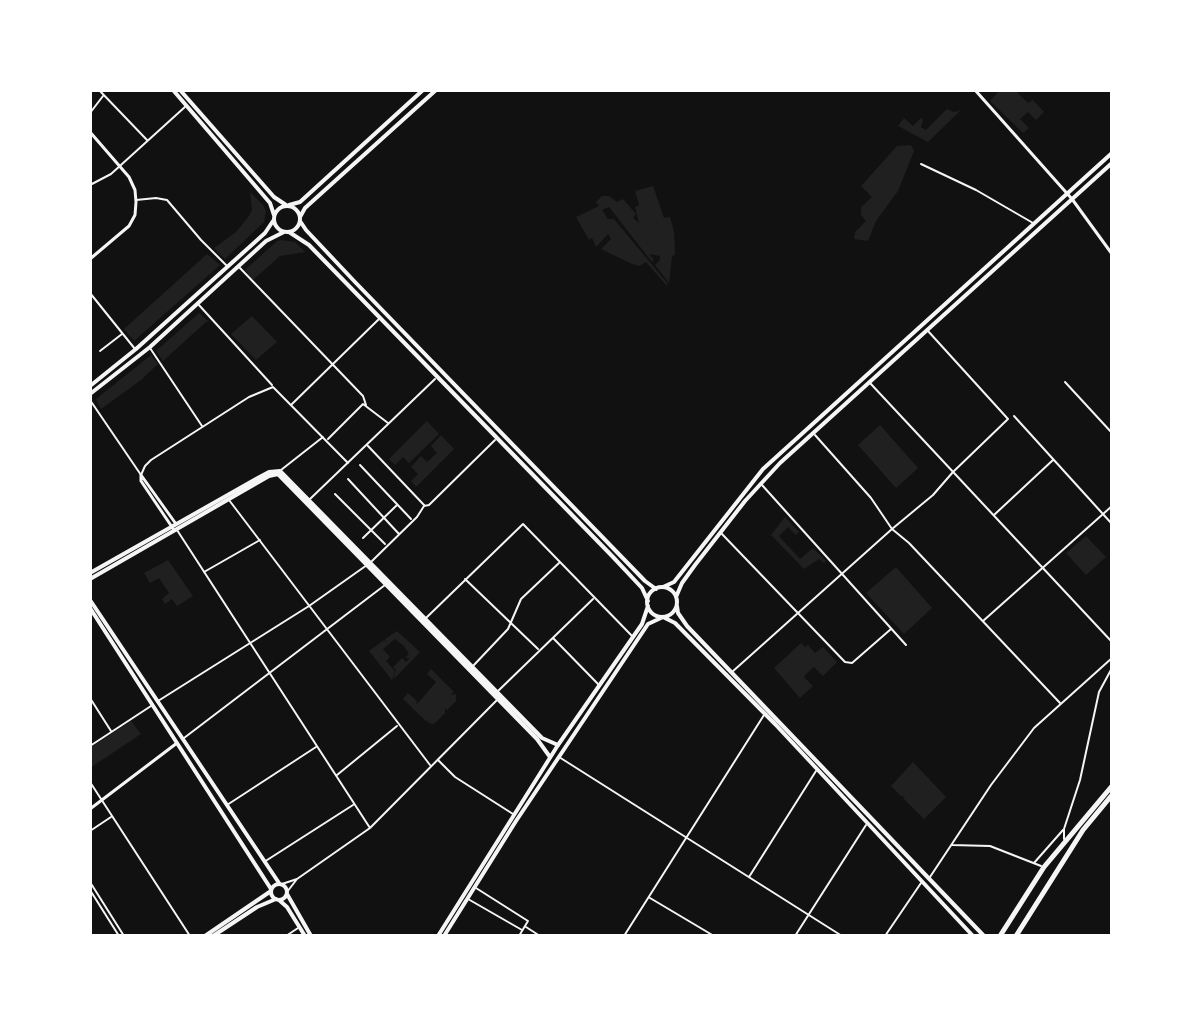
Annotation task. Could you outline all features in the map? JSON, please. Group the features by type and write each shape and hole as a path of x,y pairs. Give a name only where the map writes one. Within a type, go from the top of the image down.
{"highway":[{"path":"1000,936 1064,840 1112,786"},
{"path":"1016,936 1078,837 1112,795"}],"main road":[{"path":"173,90 270,203 277,228 309,245 633,578 642,588 653,614 675,623 973,936"},
{"path":"180,90 274,197 296,209 300,219 355,282 656,589"},
{"path":"90,386 136,349 265,233 278,208 300,202 423,90"},
{"path":"90,397 273,235 296,228 305,208 436,90"},
{"path":"438,936 550,757 647,615 650,594 674,582 763,469 1112,153"},
{"path":"984,936 687,626 681,618 676,597 682,583 761,484 813,433 1112,163"},
{"path":"175,528 269,472 280,471 537,739 550,757"},
{"path":"90,576 269,476 278,474 542,738 558,745"},
{"path":"663,587 676,597"},
{"path":"90,600 154,703"},
{"path":"444,936 558,757 648,624 672,614 677,606"},
{"path":"90,608 287,893 308,936"},
{"path":"180,742 271,890 308,936"},
{"path":"205,936 281,884"},
{"path":"213,936 257,907 278,900 287,893"}],"street":[{"path":"99,90 147,141"},
{"path":"975,90 1072,199 1112,254"},
{"path":"90,113 104,96"},
{"path":"90,185 111,174 186,105"},
{"path":"90,132 129,177 136,200 133,221 90,259"},
{"path":"921,164 1005,205 1034,223"},
{"path":"136,200 167,200 228,266"},
{"path":"238,267 363,396 366,405 388,424"},
{"path":"90,293 136,349"},
{"path":"197,304 348,463"},
{"path":"292,404 379,318"},
{"path":"732,672 933,495 1008,419 927,330"},
{"path":"100,351 123,334"},
{"path":"150,347 203,427"},
{"path":"309,500 437,377"},
{"path":"869,382 1112,642"},
{"path":"1065,382 1112,433"},
{"path":"141,475 151,460 249,397 273,387"},
{"path":"90,397 370,828"},
{"path":"280,471 325,438 363,404 366,405"},
{"path":"1014,416 1112,524"},
{"path":"813,433 871,498 892,529 910,544 1060,703"},
{"path":"90,746 369,564 424,506 429,505 496,439"},
{"path":"367,445 424,506"},
{"path":"994,515 1054,460"},
{"path":"360,465 413,521"},
{"path":"348,479 399,534"},
{"path":"761,484 906,645"},
{"path":"335,494 387,546"},
{"path":"229,499 430,765"},
{"path":"363,538 398,505"},
{"path":"983,622 1112,506"},
{"path":"425,619 523,524 633,637"},
{"path":"721,532 796,614 847,663 852,663 891,629"},
{"path":"204,572 261,540"},
{"path":"472,667 511,624 521,599 559,563"},
{"path":"465,579 538,650"},
{"path":"90,809 386,584"},
{"path":"496,692 594,599"},
{"path":"552,637 599,685"},
{"path":"929,879 1034,728 1112,658"},
{"path":"1064,840 1064,829 1080,780 1099,692 1112,668"},
{"path":"90,698 112,731"},
{"path":"281,884 297,879 370,828 498,699"},
{"path":"624,936 764,714"},
{"path":"336,776 399,725"},
{"path":"226,806 317,746"},
{"path":"558,757 842,936"},
{"path":"437,759 455,777 513,815"},
{"path":"749,877 817,770"},
{"path":"90,782 190,936"},
{"path":"263,862 354,804"},
{"path":"90,831 112,816"},
{"path":"795,936 866,824"},
{"path":"1034,863 1064,829"},
{"path":"951,845 990,846 1044,867"},
{"path":"287,893 297,879"},
{"path":"90,882 121,936"},
{"path":"885,936 922,882"},
{"path":"475,887 528,921 519,936"},
{"path":"90,890 121,936"},
{"path":"649,897 714,936"},
{"path":"468,899 523,931"},
{"path":"525,926 540,936"},
{"path":"286,936 299,927"}],"shaded area":[{"path":"1000,90 1015,90 1028,103 1033,100 1044,112 1036,120 1028,112 1020,119 1029,128 1023,133 990,101"},
{"path":"947,109 954,112 961,110 928,142 898,126 904,118 913,126 921,118 921,127 926,130"},
{"path":"911,145 914,151 898,191 876,221 868,241 854,239 855,232 866,221 861,215 861,207 872,197 861,186 897,146"},
{"path":"653,186 664,218 670,217 674,231 675,254 669,283 655,265 660,256 649,254 654,260 652,262 609,207 602,210 608,219 614,219 666,285 646,262 639,266 632,264 601,249 611,239 608,234 596,247 576,217 599,206 596,202 602,196 609,196 617,202 623,199 636,214 633,218 639,223 635,191"},
{"path":"250,192 266,211 264,222 225,259 214,248 236,232 249,216 252,210"},
{"path":"282,240 295,242 305,252 280,256 253,280 245,270"},
{"path":"207,254 220,265 134,341 124,329"},
{"path":"199,313 209,322 163,361 156,351"},
{"path":"252,316 277,342 256,360 231,334"},
{"path":"151,355 158,364 101,409 96,399"},
{"path":"427,421 439,434 409,463 403,457 395,465 389,459"},
{"path":"880,425 918,468 896,488 858,445"},
{"path":"441,435 454,449 416,487 411,481 418,474 411,467 421,456 427,462 437,453 431,446"},
{"path":"785,517 799,532 796,535 788,527 779,536 800,559 813,548 826,561 824,563 819,559 804,569 771,535"},
{"path":"1086,536 1106,557 1086,575 1066,553"},
{"path":"168,560 193,596 177,606 172,599 165,604 162,599 169,593 159,578 150,583 144,573"},
{"path":"896,567 932,608 904,634 866,593"},
{"path":"397,631 420,652 393,680 396,670 393,667 402,658 406,662 409,654 395,639 383,649 390,657 386,661 395,671 392,680 369,651 384,640 387,643 385,639"},
{"path":"801,643 805,647 808,645 815,653 823,647 837,662 823,676 814,667 806,674 804,677 813,686 800,698 774,668"},
{"path":"431,669 454,692 450,695 456,694 456,701 447,710 445,708 445,713 434,724 428,723 429,719 427,722 403,699 408,693 417,701 416,704 419,702 436,682 427,674"},
{"path":"131,721 141,734 90,768 90,748"},
{"path":"913,762 946,797 924,819 891,786"}]}
